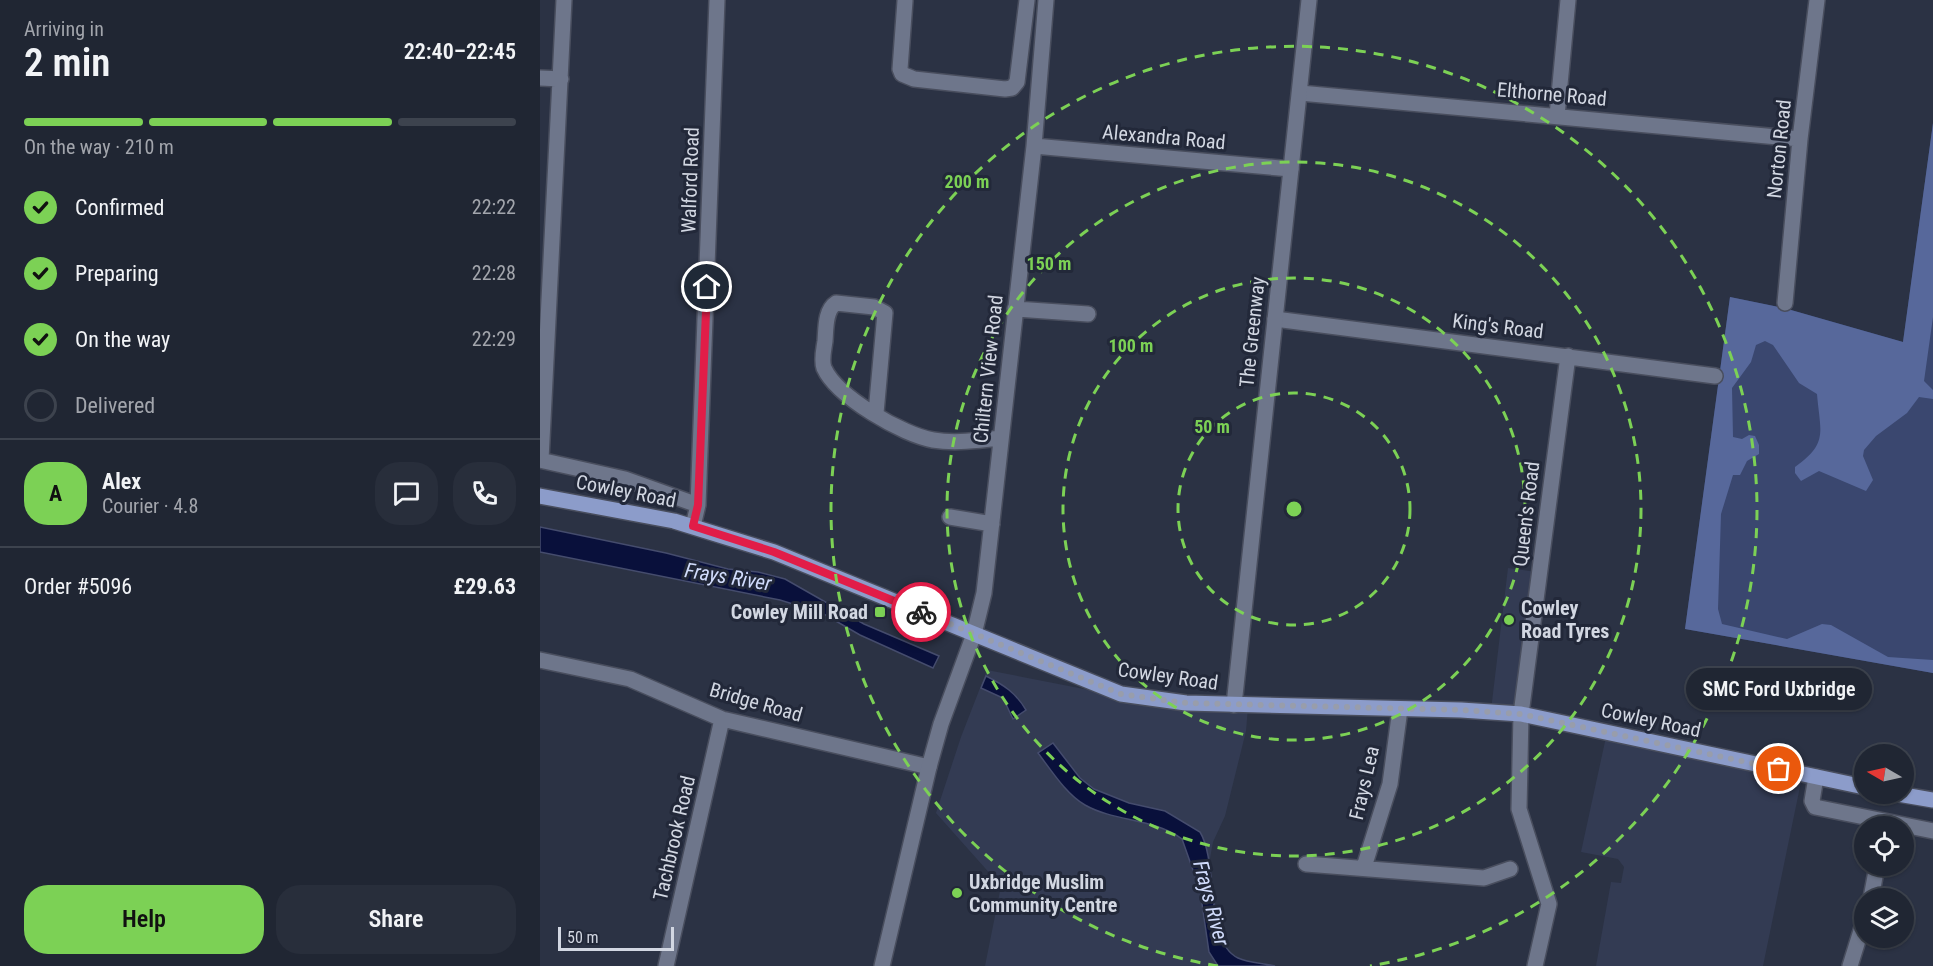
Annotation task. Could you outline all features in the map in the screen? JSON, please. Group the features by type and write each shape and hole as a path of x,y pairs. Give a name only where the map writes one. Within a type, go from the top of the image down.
{"main road":[{"name":"Cowley Road","path":"540,496 693,526 774,552 1121,694 1186,703 1521,714 1854,785"},
{"path":"1914,797 1933,800"}],"street":[{"path":"564,0 541,460 624,479 698,505"},
{"name":"Walford Road","path":"693,526 698,505 717,0"},
{"path":"905,2 900,69 902,75 914,80 1005,89 1012,88 1017,82 1027,0"},
{"name":"Chiltern View Road","path":"974,634 984,593 992,524 1034,146 1046,0"},
{"name":"The Greenway","path":"1234,705 1309,0"},
{"path":"1557,116 1568,0"},
{"name":"Norton Road","path":"1785,303 1800,139 1817,0"},
{"path":"540,78 561,79"},
{"name":"Elthorne Road","path":"1300,93 1800,139"},
{"name":"Alexandra Road","path":"1034,146 1291,170"},
{"path":"876,413 885,313 874,307 836,303 829,311 823,365 843,390 876,413 909,433 930,440 958,442 1001,438"},
{"path":"1016,309 1088,314"},
{"name":"King's Road","path":"1275,319 1715,376"},
{"name":"Queen's Road","path":"1535,966 1549,904 1519,809 1521,714 1568,356"},
{"path":"950,517 992,524"},
{"path":"882,966 941,723 974,634"},
{"name":"Bridge Road","path":"540,660 630,679 722,719 929,767"},
{"name":"Frays Lea","path":"1364,867 1390,784 1400,709"},
{"name":"Tachbrook Road","path":"666,966 722,719"},
{"path":"1816,777 1812,801 1815,807 1854,817"},
{"path":"1914,828 1933,831"},
{"path":"1306,864 1484,878 1510,869"},
{"path":"1850,966 1856,948"}],"shaded area":[{"path":"1933,123 1933,673 1685,629 1730,297 1784,308 1903,342"},
{"path":"1933,123 1933,317 1924,381 1933,390 1933,399 1919,397 1907,413 1876,436 1864,450 1863,456 1873,480 1866,491 1819,471 1801,481 1795,473 1795,467 1813,451 1820,436 1817,394 1799,383 1773,345 1765,341 1756,345 1751,362 1732,388 1733,437 1742,439 1749,435 1755,436 1759,445 1759,454 1747,461 1740,475 1733,475 1721,514 1718,609 1722,624 1787,639 1822,624 1831,625 1888,657 1933,660 1933,673 1685,629 1730,297 1784,308 1903,342"},
{"path":"1508,568 1537,572 1519,712 1491,710"},
{"path":"987,670 1120,696 1248,707 1246,731 1225,816 1213,842 1209,864 1216,908 1206,937 1209,952 1217,966 985,966 1001,886 936,813 961,737"},
{"path":"1606,737 1802,777 1763,966 1596,966 1611,882 1621,883 1624,867 1618,859 1581,852"}],"water":[{"name":"Frays River","path":"540,527 666,553 728,569 758,572 785,579 864,624 939,656 933,668 860,635 822,613 780,600 540,552"},
{"path":"986,676 1009,690 1026,710 1013,719 1003,698 981,688"},
{"name":"Frays River","path":"1053,743 1080,778 1094,789 1129,803 1165,811 1200,832 1206,846 1216,919 1220,936 1227,949 1242,960 1275,966 1218,966 1209,952 1200,890 1182,839 1147,823 1109,815 1085,805 1071,795 1038,753"}],"way so far":[{"path":"921,612 1121,694 1186,703 1461,710 1521,714 1779,769"}],"place":[{"name":"Cowley Mill Road","path":"880,612"},
{"name":"Cowley Road Tyres","path":"1509,620"},
{"name":"SMC Ford Uxbridge","path":"1779,769"},
{"name":"Uxbridge Muslim Community Centre","path":"957,893"}],"route":[{"path":"707,287 698,505 693,526 774,552 921,612"}]}
